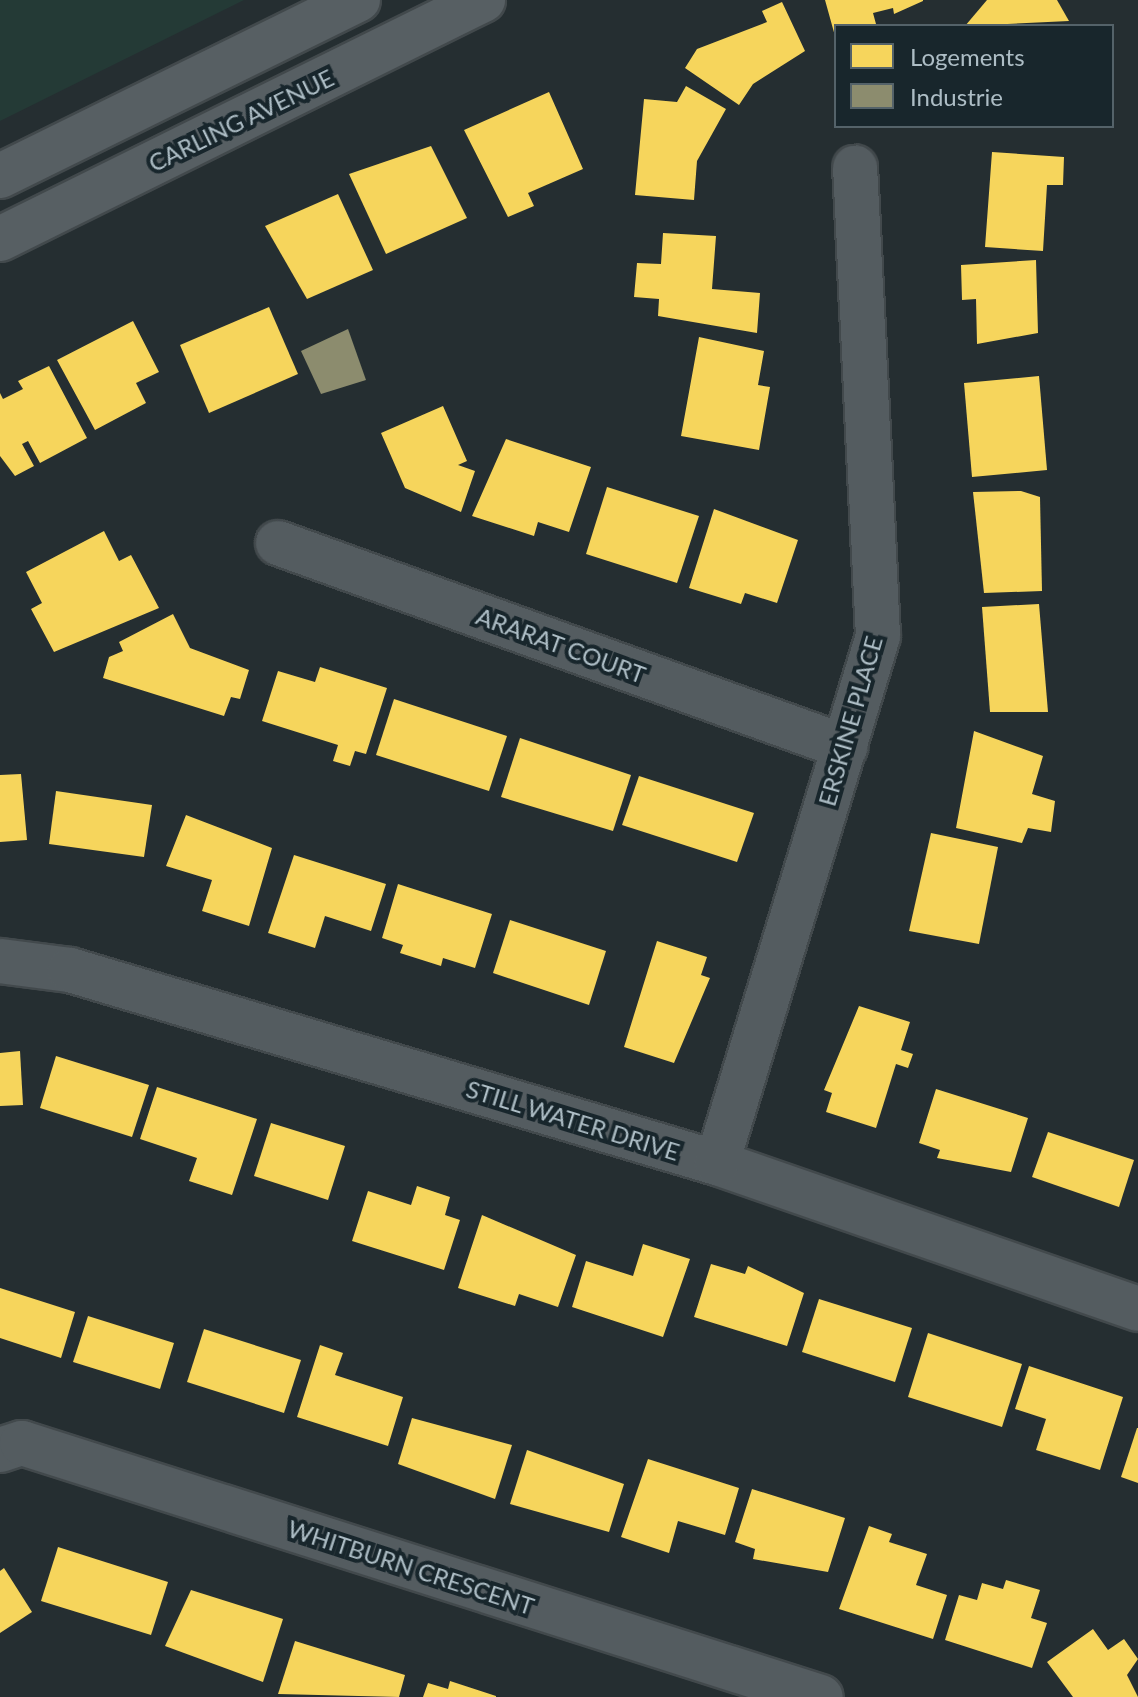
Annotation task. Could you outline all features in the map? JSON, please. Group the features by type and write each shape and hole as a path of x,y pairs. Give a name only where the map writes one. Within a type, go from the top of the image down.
{"main road":[{"path":"0,176 358,0"},
{"name":"CARLING AVENUE","path":"0,239 483,0"}],"street":[{"name":"ERSKINE PLACE","path":"717,1163 878,636 855,168"},
{"name":"ARARAT COURT","path":"278,543 845,747"},
{"name":"STILL WATER DRIVE","path":"0,961 70,970 717,1163 1138,1309"},
{"name":"WHITBURN CRESCENT","path":"0,1450 22,1443 821,1697"}],"green space":[{"path":"0,0 244,0 0,121"}],"building: Logements":[{"path":"825,0 923,0 894,14 893,8 873,13 876,24 834,24 834,32"},
{"path":"987,0 1057,0 1069,21 1007,24 967,24"},
{"path":"782,2 805,51 753,84 739,105 685,68 697,49 767,22 762,11"},
{"path":"686,86 726,109 697,161 694,200 635,195 644,99 677,102"},
{"path":"549,92 583,169 528,193 534,206 508,217 464,130"},
{"path":"431,146 467,218 386,254 349,174"},
{"path":"992,152 1064,157 1063,185 1047,185 1043,251 985,247"},
{"path":"338,194 373,270 307,299 265,226"},
{"path":"663,233 716,236 712,289 760,293 757,333 658,316 659,299 634,297 637,263 661,264"},
{"path":"1036,260 1038,333 977,344 976,299 962,300 961,265"},
{"path":"269,307 298,374 209,413 180,345"},
{"path":"133,321 159,372 136,383 146,403 95,430 57,360"},
{"path":"699,337 764,351 758,385 770,387 759,450 681,436"},
{"path":"49,366 87,438 40,463 28,441 22,444 34,466 15,476 0,456 0,393 3,399 23,389 18,381"},
{"path":"1039,376 1047,470 972,477 964,383"},
{"path":"443,406 467,461 458,465 475,471 461,512 405,488 381,433"},
{"path":"506,439 591,467 569,532 538,522 534,536 472,516"},
{"path":"607,487 699,516 677,583 586,554"},
{"path":"1021,491 1040,497 1042,591 984,593 973,492"},
{"path":"714,509 798,540 777,603 745,593 741,604 689,588"},
{"path":"104,531 119,561 131,555 159,608 54,652 31,609 42,603 26,572"},
{"path":"1039,604 1048,712 990,712 982,607"},
{"path":"173,614 190,648 249,670 240,699 231,697 224,716 103,678 109,657 123,651 119,642"},
{"path":"320,667 387,688 366,754 355,751 350,766 333,761 338,745 262,721 278,671 315,682"},
{"path":"394,699 507,736 489,791 376,755"},
{"path":"974,731 1043,756 1032,794 1055,801 1051,832 1028,828 1022,843 956,828"},
{"path":"520,738 631,775 613,831 501,797"},
{"path":"21,774 27,840 0,842 0,775"},
{"path":"639,776 754,813 737,862 622,825"},
{"path":"56,791 152,805 144,857 49,844"},
{"path":"186,815 272,848 249,926 202,911 212,880 166,866"},
{"path":"931,833 998,847 979,944 909,931"},
{"path":"294,855 386,884 371,931 325,916 315,948 268,933"},
{"path":"398,884 492,914 475,968 443,958 441,966 400,953 403,945 382,938"},
{"path":"510,920 606,951 589,1005 493,973"},
{"path":"657,941 707,957 701,975 710,978 674,1063 624,1047"},
{"path":"859,1006 910,1022 901,1050 913,1054 908,1068 896,1064 876,1128 826,1112 832,1093 824,1090"},
{"path":"20,1051 23,1105 0,1106 0,1053"},
{"path":"56,1056 149,1085 132,1137 40,1108"},
{"path":"157,1087 257,1119 232,1195 189,1181 197,1158 140,1139"},
{"path":"936,1089 1028,1118 1011,1172 937,1158 940,1150 919,1143"},
{"path":"271,1123 345,1146 328,1200 254,1176"},
{"path":"1048,1132 1134,1160 1119,1207 1032,1177"},
{"path":"417,1186 450,1197 445,1215 460,1220 444,1270 352,1241 368,1191 411,1205"},
{"path":"482,1215 576,1255 558,1307 519,1294 515,1306 458,1288"},
{"path":"643,1244 690,1259 663,1337 572,1307 586,1261 633,1276"},
{"path":"711,1264 745,1274 748,1266 804,1293 787,1346 694,1317"},
{"path":"0,1288 75,1312 61,1358 0,1338"},
{"path":"819,1299 912,1328 895,1382 802,1352"},
{"path":"88,1316 174,1343 160,1389 73,1362"},
{"path":"204,1329 301,1360 284,1413 187,1382"},
{"path":"928,1333 1022,1364 1002,1427 908,1397"},
{"path":"320,1345 343,1353 335,1375 403,1397 388,1446 297,1417"},
{"path":"1029,1366 1123,1397 1100,1470 1036,1450 1046,1419 1015,1409"},
{"path":"412,1418 512,1445 495,1499 398,1464"},
{"path":"1138,1428 1138,1483 1121,1477"},
{"path":"527,1450 624,1484 609,1532 510,1504"},
{"path":"648,1459 739,1488 725,1535 678,1521 669,1553 621,1537"},
{"path":"752,1489 845,1518 828,1572 753,1559 755,1549 735,1542"},
{"path":"869,1526 892,1534 889,1542 927,1554 916,1585 947,1595 933,1639 839,1609"},
{"path":"58,1547 168,1582 151,1635 41,1601"},
{"path":"4,1568 32,1612 0,1633 0,1571"},
{"path":"1006,1580 1040,1590 1031,1618 1047,1623 1032,1668 945,1640 959,1595 977,1600 982,1583 1003,1589"},
{"path":"191,1590 283,1619 263,1682 165,1646"},
{"path":"1093,1629 1108,1650 1124,1639 1138,1659 1127,1675 1138,1697 1073,1697 1047,1662"},
{"path":"295,1641 405,1675 399,1697 278,1694"},
{"path":"450,1681 496,1697 423,1697 428,1683 448,1689"}],"building: Industrie":[{"path":"348,329 366,380 321,394 301,351"}]}
